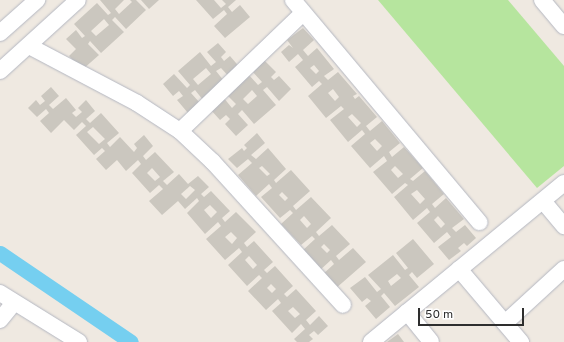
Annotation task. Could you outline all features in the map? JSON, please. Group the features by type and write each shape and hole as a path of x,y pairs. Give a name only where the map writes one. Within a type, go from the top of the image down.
{"street":[{"path":"0,33 37,0"},
{"path":"0,71 78,0"},
{"path":"293,0 479,222"},
{"path":"542,0 564,26"},
{"path":"180,131 303,13"},
{"path":"28,46 137,103 180,131 213,162 343,305"},
{"path":"371,342 564,183"},
{"path":"543,201 564,226"},
{"path":"459,269 521,342"},
{"path":"504,323 564,269"},
{"path":"0,293 61,336 79,342"},
{"path":"0,320 14,303"},
{"path":"407,312 431,342"}],"green space":[{"path":"378,0 508,0 564,66 564,166 537,188"}],"building":[{"path":"100,0 124,0 115,9 119,14 132,2 130,0 136,0 146,10 126,29 115,17 112,20 124,32 101,53 90,41 88,44 99,55 82,70 69,56 76,49 66,39 76,30 82,38 85,36 74,24 97,3 108,15 111,13","holes":["104,19 109,25 96,36 91,31"]},
{"path":"141,0 159,0 149,9"},
{"path":"196,0 214,0 221,8 226,4 222,0 236,0 228,7 232,12 240,5 250,17 225,38 214,26 227,14 224,10 213,19"},
{"path":"303,28 314,40 303,50 308,56 317,48 334,69 324,76 328,80 338,72 357,94 353,96 355,99 359,96 377,117 366,126 370,131 382,121 400,143 389,152 392,157 404,147 423,168 410,179 413,181 425,171 444,194 432,204 435,208 446,198 464,219 452,228 456,232 465,225 476,238 467,246 464,243 458,248 461,251 449,260 438,247 451,237 447,232 434,243 417,223 430,212 427,208 413,220 394,197 408,185 405,183 392,194 373,172 387,161 384,156 370,168 351,146 365,134 362,130 348,142 330,120 344,109 341,106 326,118 308,96 322,84 319,81 312,87 295,67 303,60 298,54 289,62 281,52 289,45 293,48 287,40","holes":["314,65 319,71 316,74 310,68","333,89 339,97 335,101 328,93","352,114 361,123 357,127 348,117","375,139 382,146 377,151 370,143","395,166 403,174 398,178 391,170","417,190 425,199 420,204 411,194","438,216 445,224 441,228 434,220"]},
{"path":"218,43 226,52 221,57 224,61 230,56 242,70 231,79 221,68 216,71 224,81 203,100 195,90 191,93 200,103 188,113 177,100 183,96 179,91 173,96 163,84 174,74 187,88 190,85 178,71 200,52 211,66 216,62 207,52","holes":["206,68 211,74 198,85 193,79"]},
{"path":"264,60 276,72 271,77 274,80 279,76 291,89 279,101 267,87 263,90 276,105 254,124 242,110 238,114 248,125 236,136 225,124 230,119 226,115 220,120 210,109 223,97 232,108 236,104 226,94 248,74 258,85 262,82 252,71","holes":["252,90 257,96 248,104 243,99"]},
{"path":"51,87 59,96 49,105 53,109 66,98 76,110 72,113 76,117 82,112 78,108 86,100 95,111 86,119 90,123 101,113 119,133 107,143 110,147 120,137 134,152 137,148 134,144 144,135 153,146 143,156 146,160 155,152 174,172 163,181 167,185 179,174 188,184 198,176 209,187 201,194 204,197 211,191 230,211 222,218 225,222 236,212 256,232 244,243 247,247 254,241 273,262 264,270 267,273 275,266 293,286 284,294 287,297 296,289 316,311 306,320 310,325 319,316 328,326 318,335 314,331 309,335 313,339 309,342 297,342 294,339 305,329 301,324 292,333 272,311 281,303 278,299 266,310 248,291 262,278 259,275 247,286 228,265 242,252 239,248 225,260 206,239 221,226 218,222 205,234 187,213 199,201 197,198 185,209 178,201 162,215 149,201 163,189 159,185 150,193 132,173 141,164 138,160 126,171 117,160 106,170 96,159 105,151 102,148 94,155 76,135 86,126 82,122 74,130 64,120 51,133 40,121 49,113 46,109 37,117 28,108 36,100 40,105 45,101 41,96","holes":["93,127 105,139 99,144 87,132","152,168 160,177 155,181 147,173","190,186 195,190 186,199 181,194","210,205 217,212 211,218 204,210","231,232 237,238 232,244 225,237","249,256 257,265 253,269 245,260","271,284 276,289 272,293 267,288","293,307 300,314 295,318 288,311"]},
{"path":"257,133 265,143 251,155 256,159 268,148 286,169 274,180 276,183 291,170 310,191 293,206 296,210 311,197 331,218 316,232 319,236 332,225 350,244 336,256 339,260 353,248 366,262 335,289 322,275 334,264 331,260 319,271 302,251 315,239 312,236 301,245 281,224 293,213 290,210 280,218 261,197 272,188 269,184 256,196 238,175 252,163 248,159 237,168 228,159 242,148 244,151 247,148 244,145","holes":["262,166 270,174 267,176 259,168","282,192 288,198 285,201 279,195","304,216 311,224 307,228 300,220","324,244 330,250 327,253 321,247"]},
{"path":"413,239 434,264 417,278 412,272 409,275 419,287 395,306 384,293 381,296 390,307 376,319 365,306 371,301 367,298 362,302 350,288 365,277 377,292 381,289 368,275 393,255 405,270 408,268 396,253","holes":["397,274 401,278 391,286 388,281"]},
{"path":"398,334 404,342 387,342"}],"waterway":[{"path":"0,253 131,342"}]}
